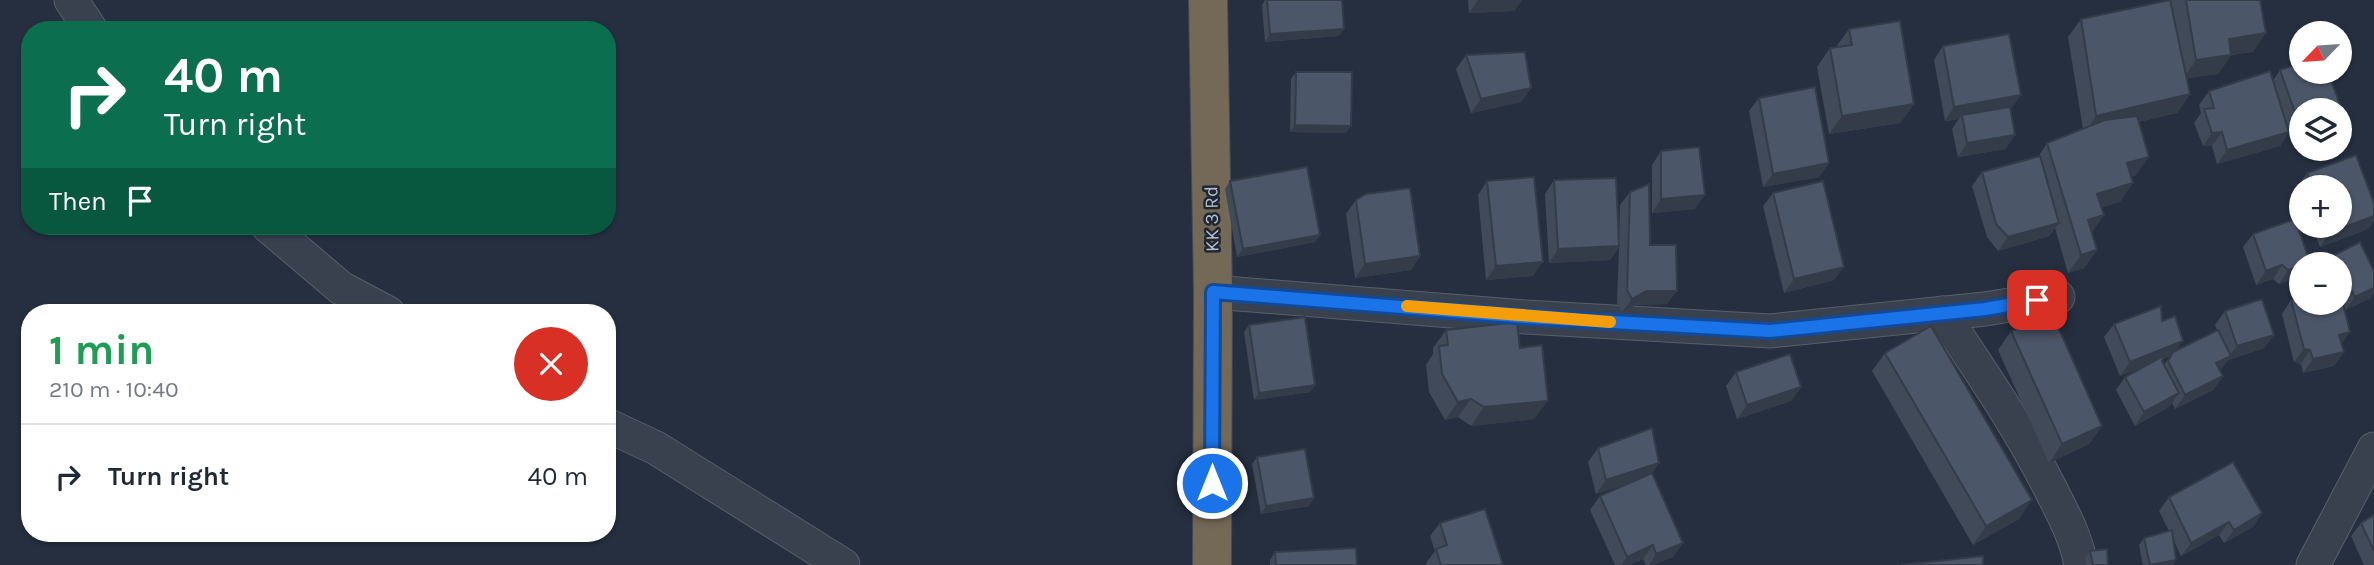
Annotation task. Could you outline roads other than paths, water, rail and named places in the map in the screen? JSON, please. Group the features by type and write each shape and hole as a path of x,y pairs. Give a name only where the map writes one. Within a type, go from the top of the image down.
{"highway":[{"name":"KK 3 Rd","path":"1208,0 1213,292 1212,565"}],"street":[{"path":"71,0 85,21"},
{"path":"279,235 341,288 371,304"},
{"path":"1213,292 1526,317 1770,331 1942,313 2059,297"},
{"path":"1942,313 2010,414 2071,530 2081,565"},
{"path":"616,429 656,448 843,565"},
{"path":"2313,565 2374,449"}]}
